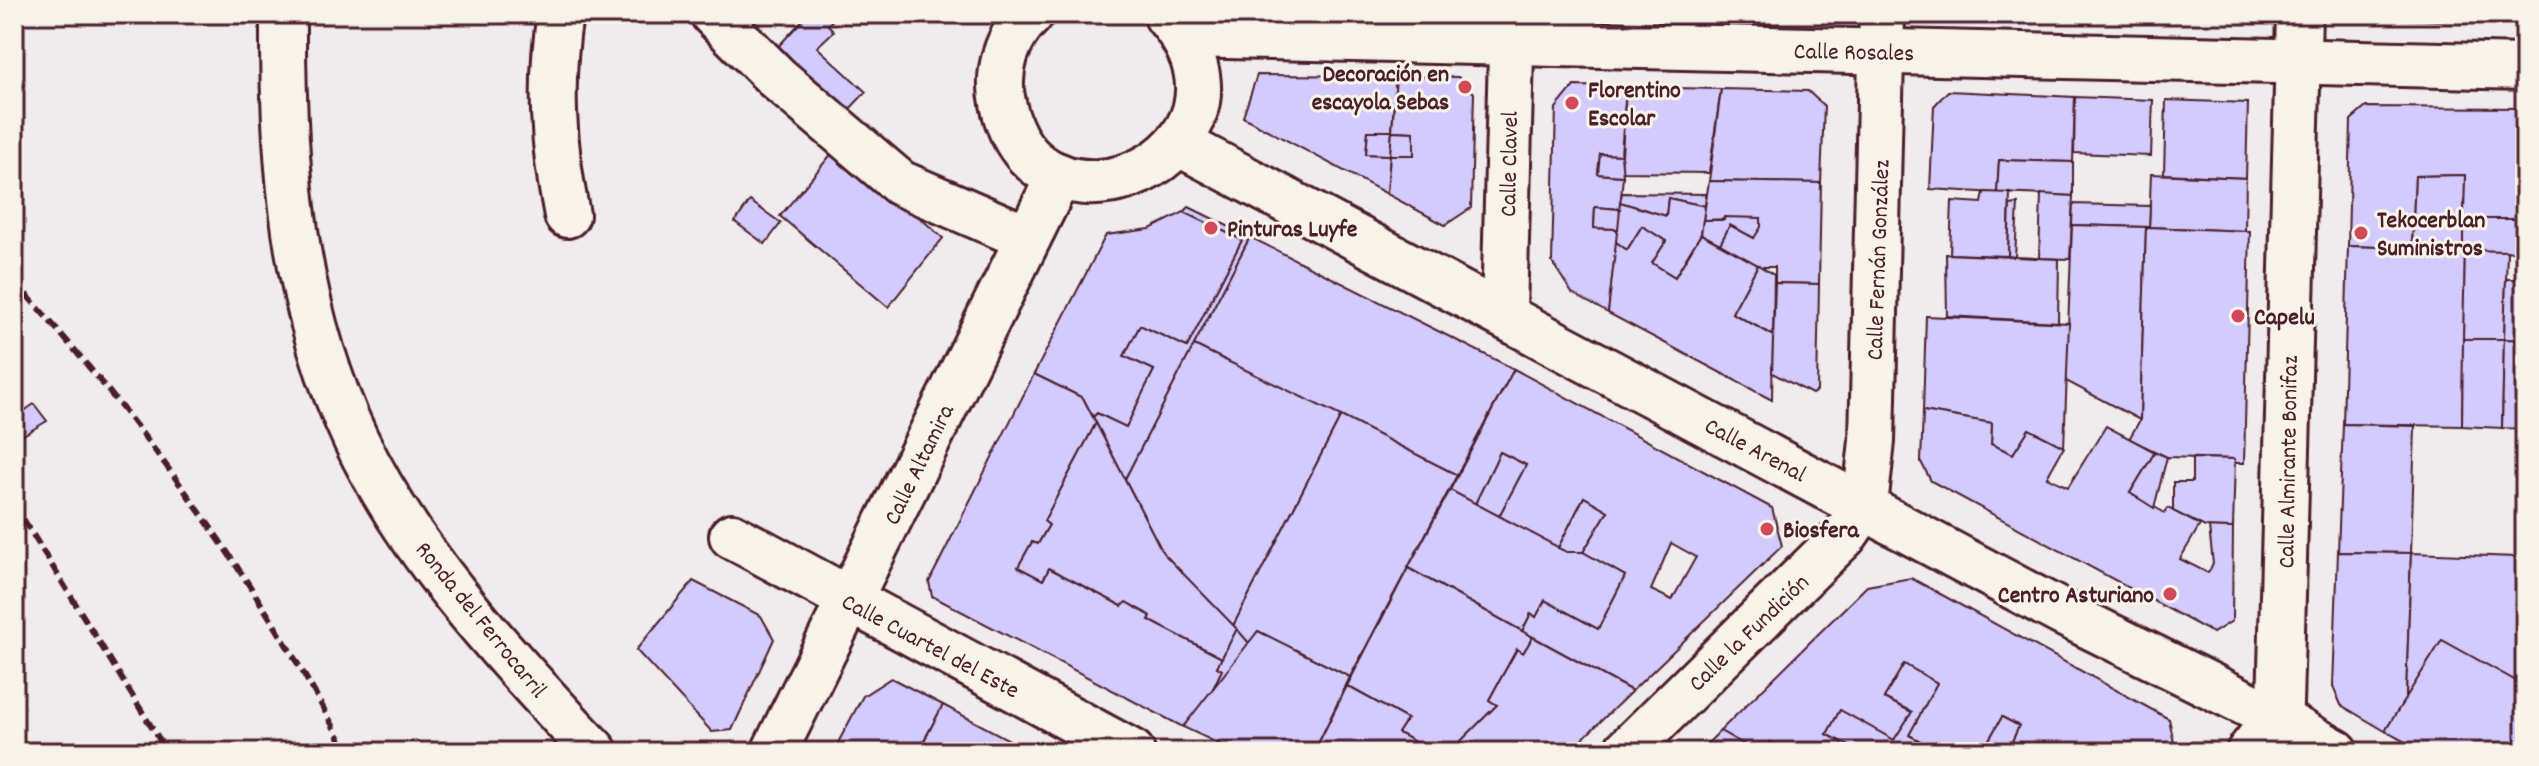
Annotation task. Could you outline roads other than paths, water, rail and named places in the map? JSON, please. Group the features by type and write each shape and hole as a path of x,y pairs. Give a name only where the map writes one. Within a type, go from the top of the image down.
{"street":[{"name":"Ronda del Ferrocarril","path":"283,14 282,127 294,230 315,324 337,397 382,487 441,575 525,677 595,752"},
{"path":"560,14 553,58 552,117 567,215"},
{"path":"713,14 777,78 900,183 1028,238"},
{"path":"1031,14 1011,39 1003,64 1000,91 1006,118 1018,141 1036,162 1059,176 1092,183 1125,180 1155,167 1178,143 1192,118 1198,90 1194,62 1175,24"},
{"name":"Calle Almirante Bonifaz","path":"2276,718 2283,667 2299,14"},
{"name":"Calle Rosales","path":"1175,24 1882,33 2297,63 2525,67"},
{"name":"Calle Clavel","path":"1504,313 1512,28"},
{"name":"Calle Fernán González","path":"1865,506 1872,441 1882,33"},
{"name":"Calle Arenal","path":"1178,143 1504,313 2061,612 2276,718 2336,752"},
{"name":"Calle Altamira","path":"774,752 851,602 1059,176"},
{"name":"Calle la Fundición","path":"1625,752 1830,552 1865,506"},
{"name":"Calle Cuartel del Este","path":"732,536 1132,752"},
{"path":"2249,752 2276,718"}],"railway":[{"path":"14,281 108,390 196,506 276,627 347,752"},
{"path":"14,504 167,752"}],"place":[{"name":"Decoración en escayola Sebas","path":"1465,87"},
{"name":"Florentino Escolar","path":"1572,103"},
{"name":"Pinturas Luyfe","path":"1211,228"},
{"name":"Tekocerblan Suministros","path":"2361,233"},
{"name":"Capelu","path":"2238,316"},
{"name":"Biosfera","path":"1767,529"},
{"name":"Centro Asturiano","path":"2170,594"}]}
